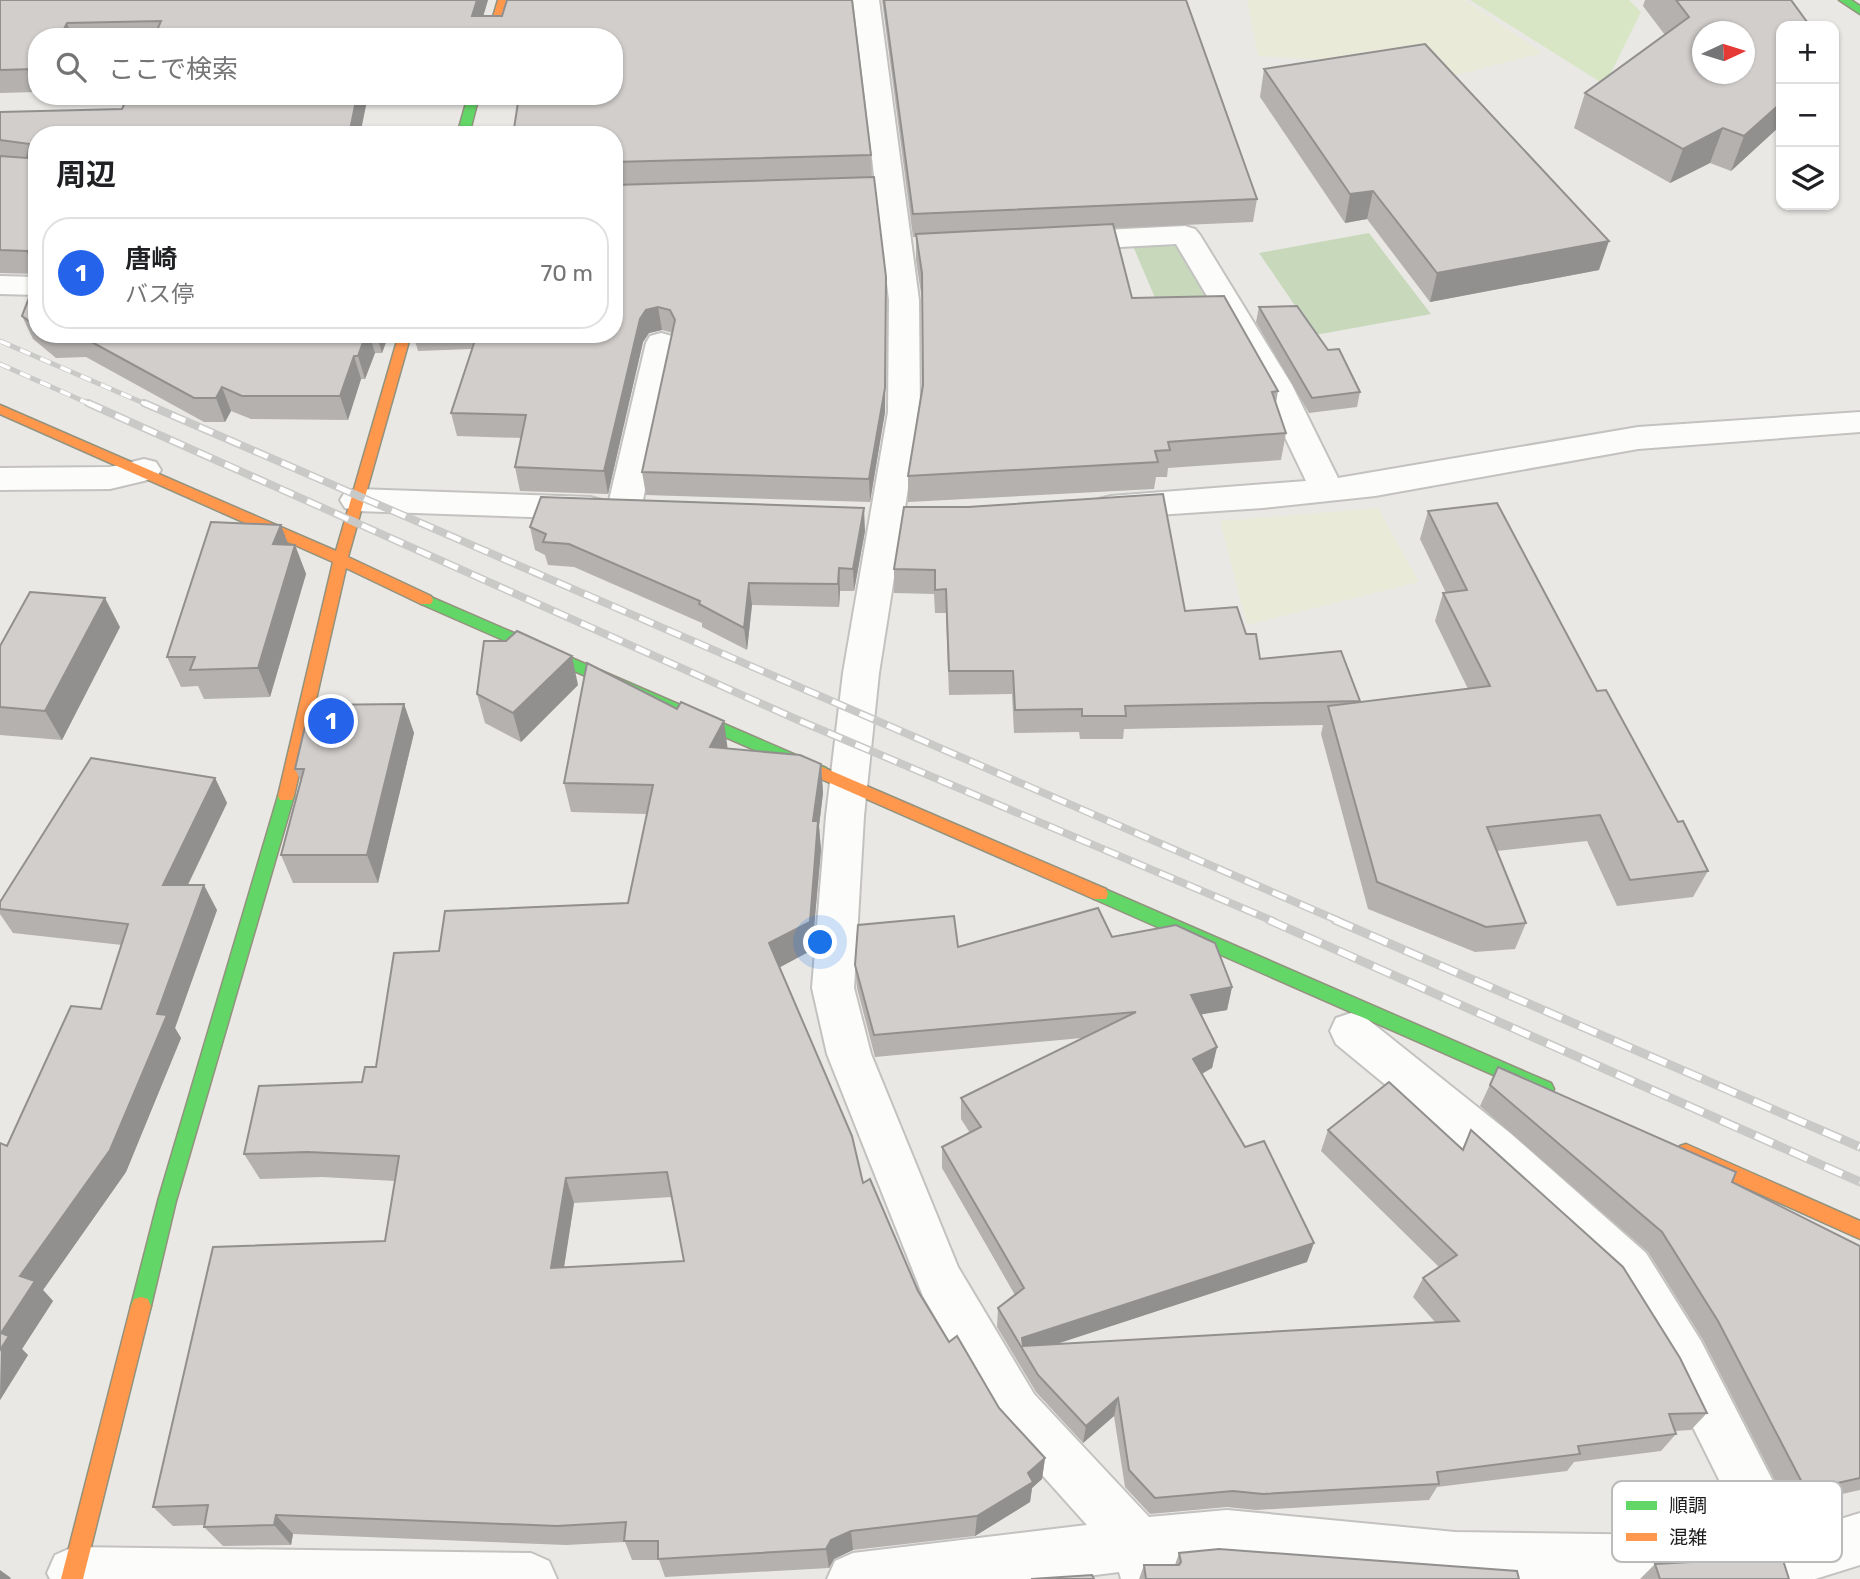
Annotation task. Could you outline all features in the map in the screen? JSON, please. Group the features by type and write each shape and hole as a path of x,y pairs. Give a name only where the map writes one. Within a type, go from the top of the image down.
{"street":[{"path":"495,28 503,0"},
{"path":"866,0 875,190 911,250 904,300 904,412 861,673 848,784 833,989 849,1054 940,1280 1017,1411 1143,1561"},
{"path":"1844,0 1860,11"},
{"path":"466,126 471,105"},
{"path":"1034,243 1185,234 1276,385 1327,490"},
{"path":"0,285 28,286"},
{"path":"402,343 341,558 286,797 167,1201 73,1576 531,1579"},
{"path":"358,500 637,509 661,344"},
{"path":"0,409 341,558 383,582 1558,1095"},
{"path":"1075,509 1263,497 1327,490 1517,461 1637,438 1860,422"},
{"path":"0,479 110,478 144,470"},
{"path":"1350,1031 1494,1147 1629,1269 1684,1359 1746,1481"},
{"path":"1671,1145 1860,1230"},
{"path":"853,1579 1143,1561 1227,1536 1455,1558 1612,1560"},
{"path":"1842,1545 1860,1539"}],"green space":[{"path":"1247,0 1465,0 1543,53 1441,79 1426,66 1258,56"},
{"path":"1470,0 1629,0 1641,12 1605,85"},
{"path":"1369,233 1431,314 1315,335 1259,253"},
{"path":"1179,242 1221,313 1164,319 1133,246"},
{"path":"1378,508 1419,582 1247,625 1220,521"}],"building":[{"path":"0,0 477,0 472,16 502,16 507,0 852,0 871,155 623,162 623,126 514,126 518,105 623,105 623,28 158,28 161,21 67,23 64,28 28,28 28,69 0,70"},
{"path":"884,0 1186,0 1257,199 913,214"},
{"path":"1676,0 1791,0 1806,21 1776,21 1776,107 1744,136 1723,128 1683,149 1585,93 1689,17"},
{"path":"1425,44 1609,241 1437,273 1373,191 1350,194 1264,69"},
{"path":"124,105 355,105 351,126 28,126 28,144 0,140 0,112 122,109"},
{"path":"28,153 28,252 0,250 0,156 27,158"},
{"path":"874,177 886,277 885,388 869,479 642,472 675,320 670,310 658,307 646,310 640,319 604,471 515,467 526,415 451,413 474,343 623,343 623,185"},
{"path":"1113,224 1132,298 1224,296 1278,391 1272,392 1286,433 1168,442 1170,450 1155,451 1158,462 908,476 923,385 922,273 916,234"},
{"path":"28,300 28,320 22,316"},
{"path":"1297,306 1328,350 1339,349 1360,392 1312,398 1259,307"},
{"path":"93,343 363,343 358,356 354,356 340,396 242,396 222,387 216,398 194,398"},
{"path":"1163,494 1185,611 1237,607 1246,634 1256,634 1260,659 1341,651 1360,701 1125,706 1126,716 1082,716 1082,709 1015,710 1013,671 949,671 946,589 935,590 935,570 894,569 904,507 968,507"},
{"path":"541,497 864,508 853,569 839,568 838,584 749,583 744,628 699,604 700,601 569,544 543,542 546,534 530,527"},
{"path":"1497,503 1597,691 1606,690 1678,822 1683,821 1708,871 1630,880 1600,815 1487,827 1526,923 1486,927 1377,882 1328,706 1490,686 1443,593 1467,590 1428,511"},
{"path":"211,522 281,525 273,544 295,545 258,668 190,670 195,657 167,657"},
{"path":"30,592 105,598 45,711 0,707 0,646"},
{"path":"517,631 572,656 513,713 477,694 484,641 506,641"},
{"path":"587,663 677,709 681,702 724,721 710,747 800,755 821,764 813,821 818,821 810,922 769,943 852,1136 863,1183 870,1179 918,1291 949,1342 957,1336 999,1408 1045,1458 1028,1473 1033,1482 977,1516 851,1531 831,1540 826,1549 658,1559 658,1541 624,1541 626,1522 557,1526 276,1515 274,1525 204,1527 208,1505 153,1507 213,1247 385,1241 399,1156 307,1152 244,1154 259,1086 362,1082 365,1067 376,1067 394,953 439,951 445,911 628,903 653,785 564,783","holes":["667,1172 684,1261 551,1268 566,1178"]},
{"path":"404,704 367,855 281,855 304,769 295,769 310,705"},
{"path":"91,758 215,778 163,885 204,885 157,1014 167,1015 110,1150 20,1276 35,1281 1,1333 9,1336 0,1350 0,1143 7,1146 71,1006 101,1009 128,924 0,909 0,902"},
{"path":"1098,908 1112,937 1176,925 1215,943 1232,987 1191,995 1217,1047 1193,1059 1245,1147 1264,1141 1314,1243 1022,1338 1023,1346 1459,1321 1423,1278 1457,1255 1328,1130 1389,1082 1463,1150 1471,1130 1623,1267 1680,1358 1707,1413 1669,1414 1676,1434 1578,1446 1580,1454 1437,1472 1439,1484 1263,1494 1233,1491 1155,1498 1129,1470 1118,1398 1086,1426 1038,1375 998,1308 1024,1288 942,1147 981,1127 961,1098 1136,1012 874,1035 855,965 858,925 954,916 958,947"},
{"path":"1498,1067 1736,1172 1732,1182 1860,1246 1860,1478 1842,1482 1801,1481 1718,1321 1662,1232 1490,1085"},
{"path":"1219,1549 1517,1571 1519,1579 1146,1579 1144,1565 1179,1565 1179,1553"},
{"path":"1784,1562 1789,1579 1660,1579 1655,1564"},
{"path":"1092,1575 1094,1579 1031,1579"}],"railway":[{"path":"0,341 148,405"},
{"path":"0,364 92,405"},
{"path":"88,403 798,720 1273,921"},
{"path":"144,403 1339,921"},
{"path":"1269,920 1860,1182"},
{"path":"1335,920 1860,1147"}],"traffic: fast":[{"path":"1844,0 1860,11"},
{"path":"466,126 471,105"},
{"path":"426,600 820,772"},
{"path":"141,1306 167,1201 286,796"},
{"path":"1100,894 1545,1089"}],"traffic: slow":[{"path":"495,28 503,0"},
{"path":"286,796 341,558 402,343"},
{"path":"0,409 292,536 426,600"},
{"path":"820,772 1100,894"},
{"path":"1686,1152 1860,1230"},
{"path":"72,1579 141,1306"}],"place":[{"name":"唐崎","path":"331,721"}]}
